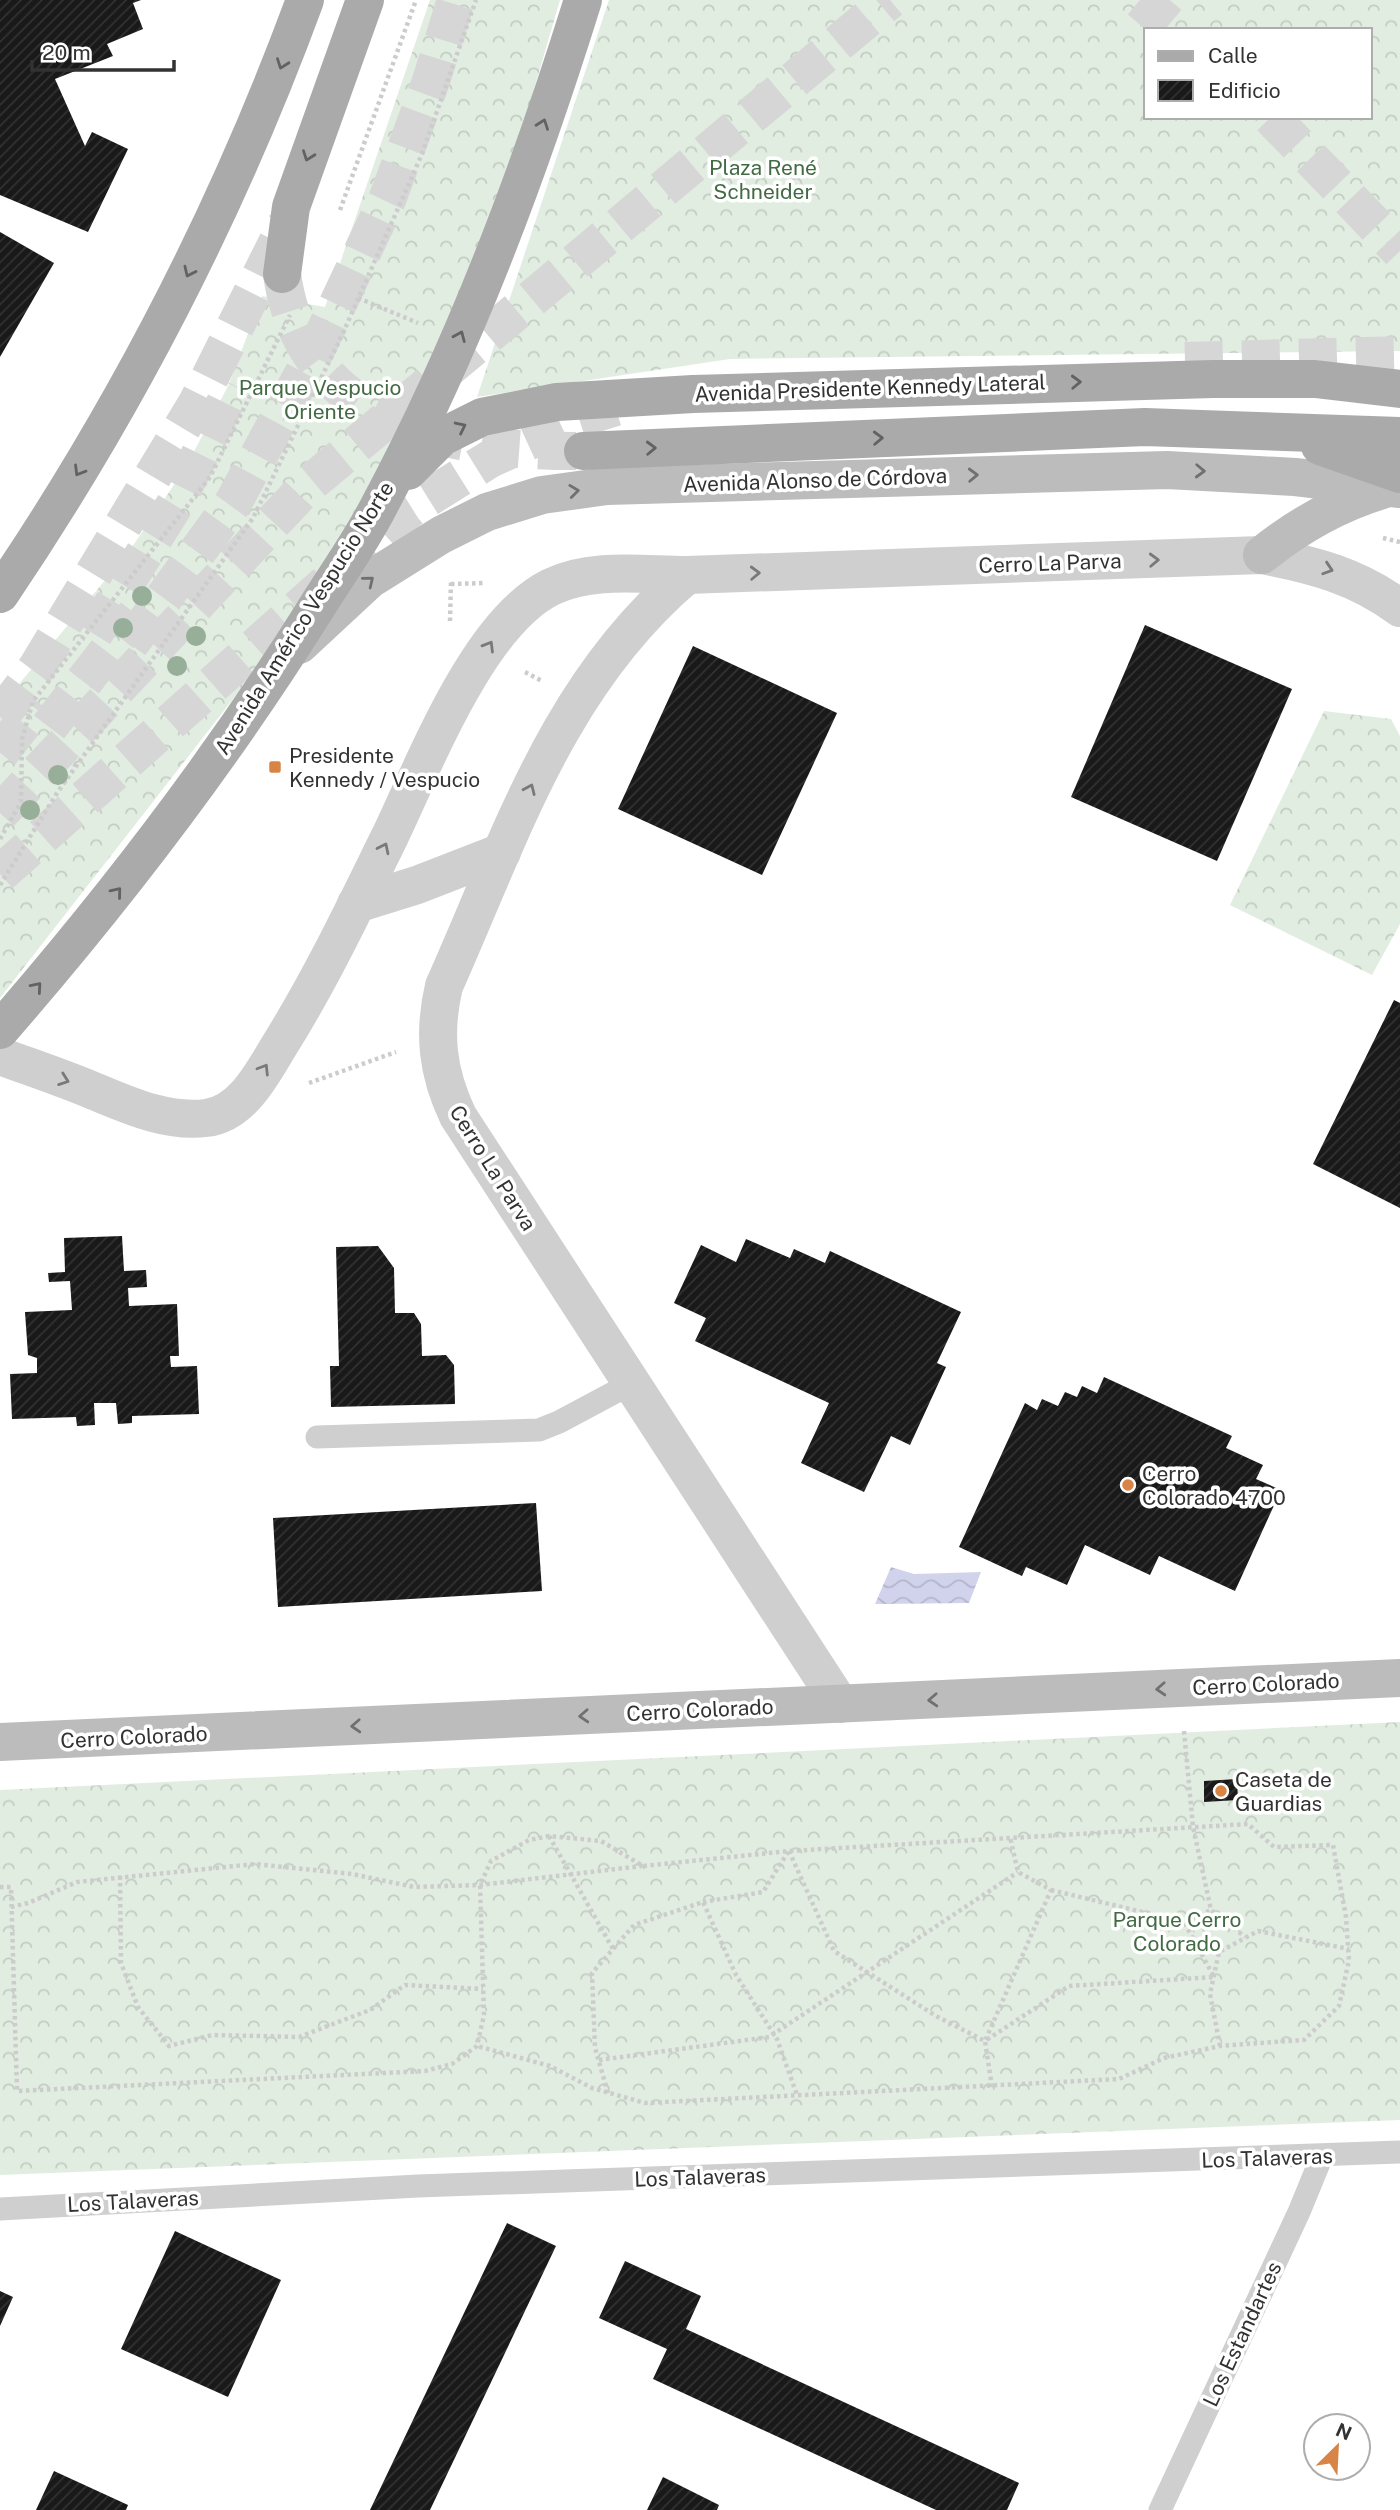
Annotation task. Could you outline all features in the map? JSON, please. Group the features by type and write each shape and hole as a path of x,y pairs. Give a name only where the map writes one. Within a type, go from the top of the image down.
{"main road":[{"path":"0,594 110,421 169,313 277,77 305,0"},
{"path":"289,288 295,194 365,0"},
{"name":"Avenida Américo Vespucio Norte","path":"0,1030 133,872 283,661 378,508 431,402 503,234 553,98 583,0"},
{"path":"1315,379 1400,380"},
{"name":"Avenida Presidente Kennedy Lateral","path":"378,508 410,468 442,437 482,417 557,402 693,394 1074,382 1315,379 1400,390"},
{"path":"583,451 1145,427 1264,429 1400,436"},
{"path":"1264,429 1397,483"}],"street":[{"name":"Avenida Alonso de Córdova","path":"283,661 369,580 407,554 487,512 542,495 607,486 1167,470 1397,483"},
{"path":"1262,555 1312,519 1351,500 1397,483"},
{"name":"Cerro La Parva","path":"0,1056 137,1108 179,1119 208,1118 227,1110 242,1099 256,1083 313,992 458,696 498,632 513,614 553,586 573,579 595,575 687,575 1262,555 1318,565 1342,573 1400,608"},
{"name":"Cerro La Parva","path":"687,575 649,607 612,650 577,699 548,750 444,986 436,1038 442,1079 458,1116 840,1704"},
{"path":"356,904 417,885 502,852"},
{"name":"Cerro Colorado","path":"0,1742 1400,1678"}],"lane":[{"path":"317,1437 539,1430 632,1383"},
{"name":"Los Talaveras","path":"0,2208 418,2186 1400,2152"},
{"name":"Los Estandartes","path":"1160,2510 1299,2212 1322,2156"}],"path":[{"path":"335,220 347,196 416,0"},
{"path":"0,885 57,793 253,519 343,333 422,154 476,0"},
{"path":"0,839 20,802 22,739 33,701 210,477 289,288"},
{"path":"256,1083 286,1087 323,1081 436,1038"},
{"path":"1184,1730 1193,1827 1211,1910 1245,1937"},
{"path":"11,1907 28,1903 77,1882 256,1864 352,1874 414,1887 480,1885 789,1851 970,1843 1010,1837 1193,1827 1248,1825 1274,1847 1332,1845 1349,1960 1339,2006 1304,2040 1220,2046 1164,2059 1119,2079 645,2103 592,2088 550,2066 477,2046"},
{"path":"549,1836 613,1949"},
{"path":"0,1887 10,1887 17,2091 425,2071 452,2064 477,2046 484,2015 480,1885 491,1861 529,1840 549,1836 601,1841 643,1866"},
{"path":"1010,1837 1018,1872 1051,1890 1184,1922 1211,1910"},
{"path":"608,2093 595,2048 592,1973 634,1925 703,1902 763,1892 789,1851"},
{"path":"789,1851 834,1951 936,2015 985,2041"},
{"path":"599,2060 769,2037 1018,1872"},
{"path":"120,1876 121,1963 138,2007 169,2046 212,2035 299,2037 370,2010 405,1985 483,1989"},
{"path":"992,2087 985,2041 1051,1890"},
{"path":"703,1902 736,1975 773,2034 797,2095"},
{"path":"1184,1922 1214,1977"},
{"path":"1220,2046 1210,1994 1219,1952 1258,1931 1349,1949"},
{"path":"985,2041 1069,1986 1214,1977"}],"green space":[{"name":"Parque Vespucio Oriente","path":"430,0 560,0 502,199 418,407 290,626 0,998 0,707 130,550 186,467 229,384 262,296 325,307"},
{"name":"Plaza René Schneider","path":"609,0 1400,0 1400,351 730,359 477,397"},
{"path":"1324,711 1391,719 1400,736 1400,924 1372,975 1230,905"},
{"name":"Parque Cerro Colorado","path":"1400,1722 1400,2120 0,2175 0,1790"}],"water":[{"path":"891,1567 914,1574 981,1572 969,1603 875,1604"}],"building":[{"path":"0,0 141,0 133,3 143,29 107,44 113,56 55,79 85,146 92,132 128,149 88,232 0,195"},
{"path":"0,232 54,263 0,357"},
{"path":"1145,625 1292,689 1217,861 1071,797"},
{"path":"693,646 837,713 762,875 618,809"},
{"path":"1394,1000 1400,1003 1400,1208 1313,1164"},
{"path":"122,1236 124,1271 146,1270 147,1287 128,1288 129,1306 177,1304 179,1356 170,1356 171,1367 197,1366 199,1414 132,1416 132,1423 118,1424 116,1403 94,1403 95,1425 77,1426 76,1417 12,1419 10,1374 37,1373 37,1358 28,1355 25,1312 72,1310 70,1281 49,1282 48,1273 65,1272 64,1238"},
{"path":"746,1239 790,1258 794,1249 825,1263 830,1251 961,1312 937,1363 946,1367 910,1445 891,1436 864,1492 801,1463 829,1403 695,1341 706,1318 674,1303 701,1245 736,1262"},
{"path":"378,1246 394,1268 395,1313 414,1313 421,1324 422,1356 446,1355 454,1365 455,1404 331,1407 330,1366 339,1366 336,1247"},
{"name":"Cerro Colorado 4700","path":"1104,1377 1232,1436 1226,1448 1263,1465 1256,1479 1281,1490 1235,1591 1159,1556 1150,1575 1085,1545 1067,1585 1026,1567 1022,1576 959,1547 1025,1403 1037,1410 1042,1399 1058,1406 1065,1392 1077,1397 1082,1386 1097,1393"},
{"path":"536,1503 542,1591 278,1607 273,1518"},
{"name":"Caseta de Guardias","path":"1237,1779 1238,1800 1204,1802 1204,1781"},
{"path":"507,2223 556,2246 430,2510 370,2510"},
{"path":"175,2231 281,2280 228,2397 121,2349"},
{"path":"625,2261 701,2296 686,2329 1019,2483 1007,2510 936,2510 653,2379 667,2349 599,2318"},
{"path":"0,2291 13,2297 0,2326"},
{"path":"54,2471 128,2505 126,2510 36,2510"},
{"path":"663,2477 719,2505 717,2510 647,2510"}],"tunnel":[{"path":"130,644 233,503 316,350 387,200 430,84 456,0"},
{"path":"0,813 307,486 890,0"},
{"path":"1140,0 1174,28"},
{"path":"1273,119 1400,251"},
{"path":"0,717 36,669 197,403 287,223"},
{"path":"282,274 296,326 320,366 352,398 392,420 437,436 485,445 583,451"},
{"path":"1185,361 1400,355"},
{"path":"94,634 177,501 234,385"},
{"path":"0,874 410,509 490,459 575,420 625,404"},
{"path":"49,727 136,614"},
{"path":"0,753 39,703"}],"place":[{"name":"Presidente Kennedy / Vespucio","path":"275,767"},
{"name":"Cerro Colorado 4700","path":"1128,1485"},
{"name":"Caseta de Guardias","path":"1221,1791"}]}
